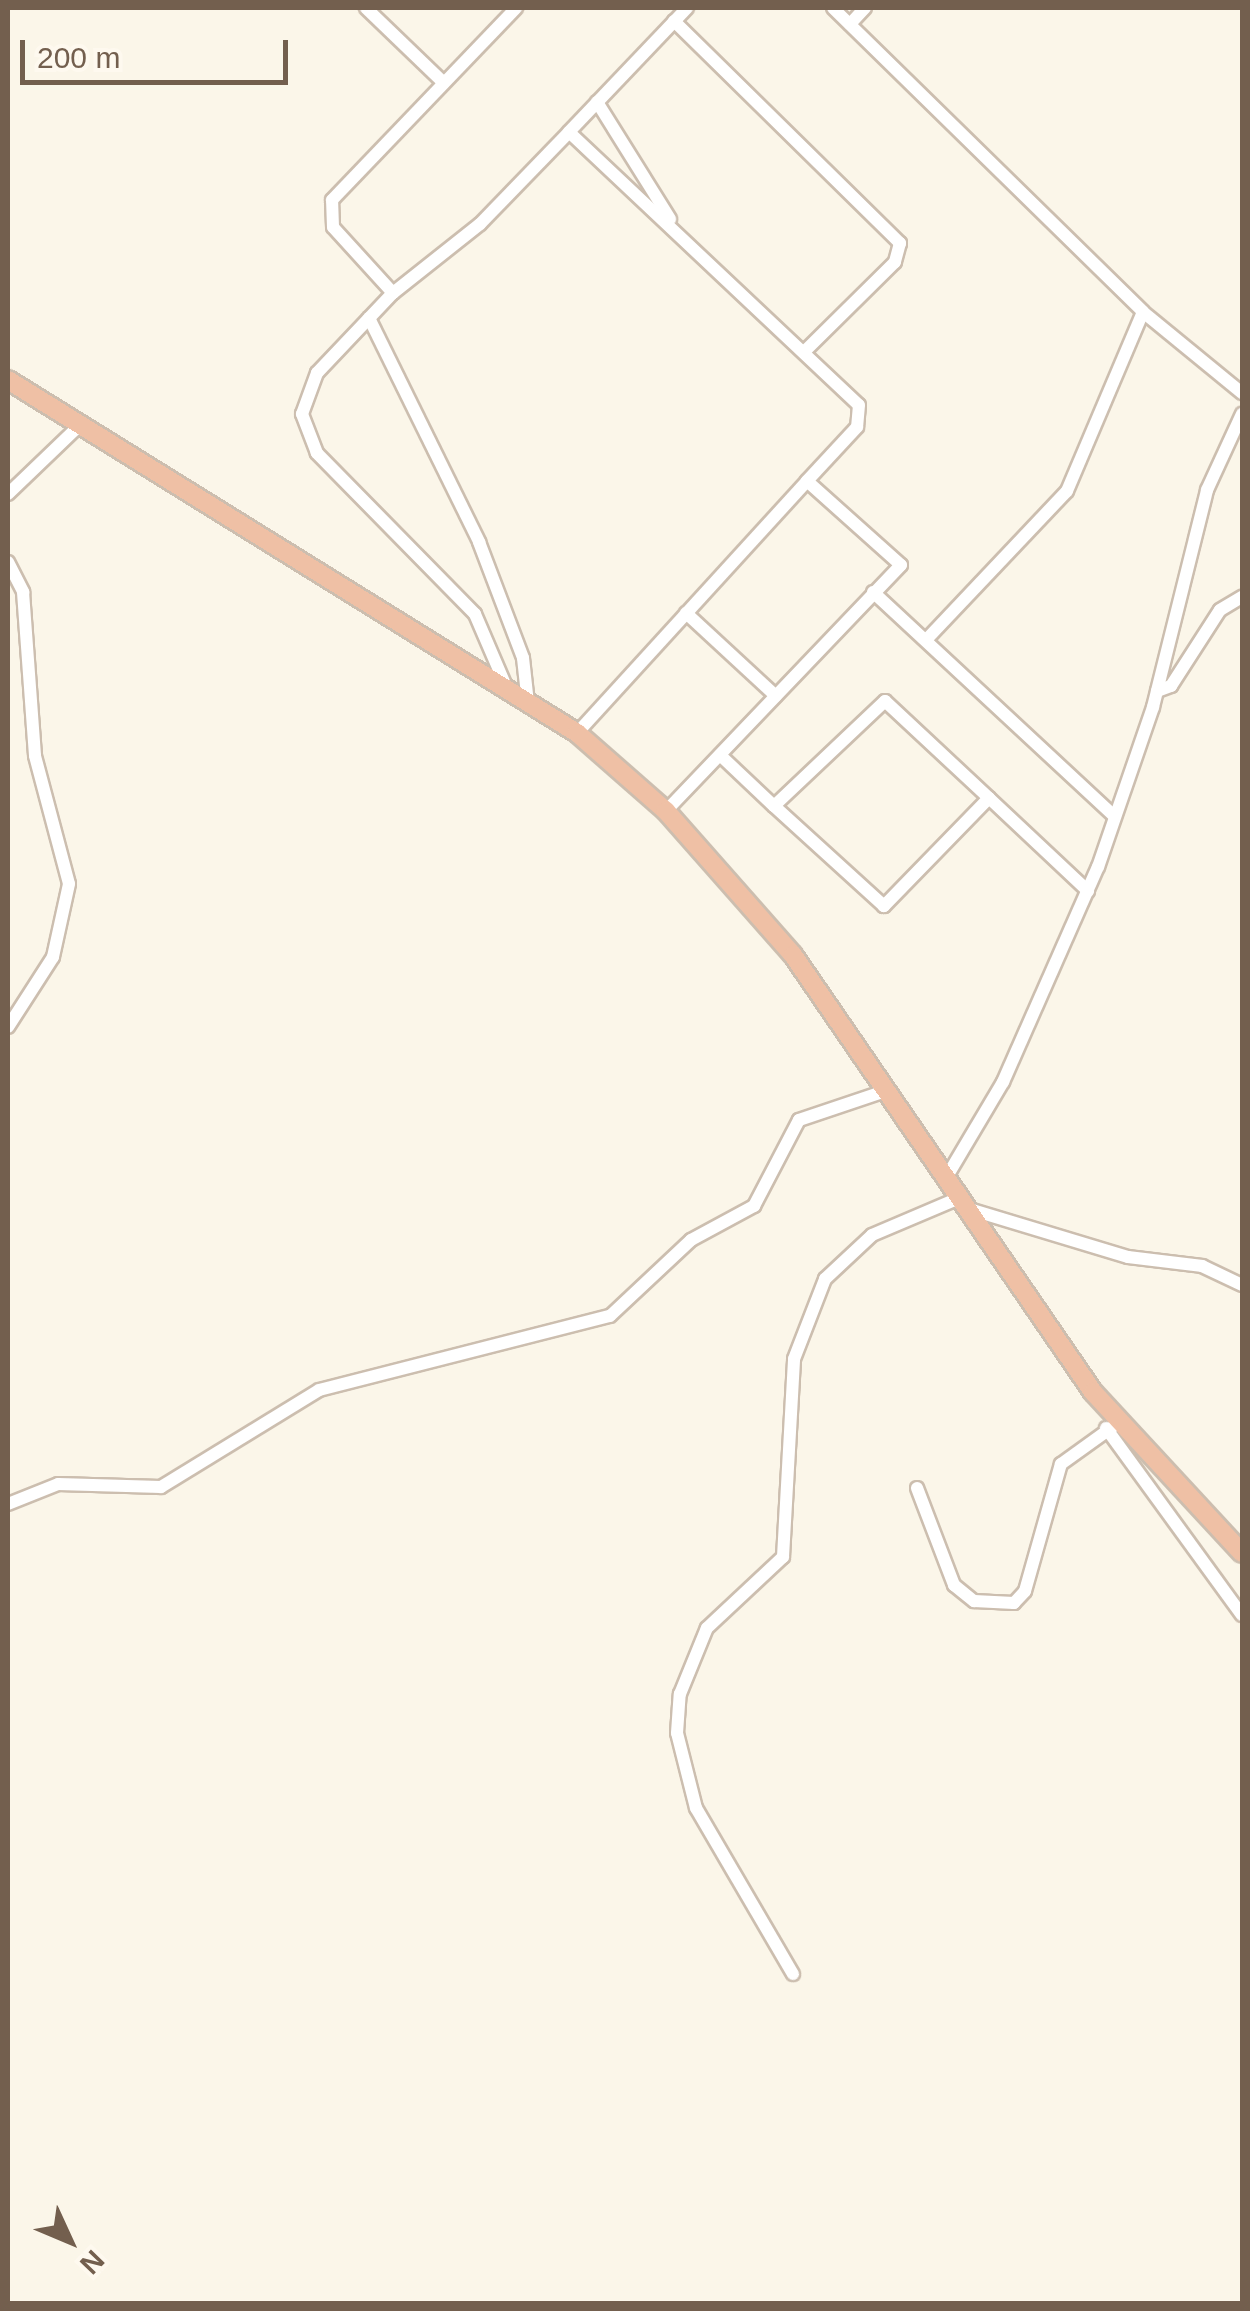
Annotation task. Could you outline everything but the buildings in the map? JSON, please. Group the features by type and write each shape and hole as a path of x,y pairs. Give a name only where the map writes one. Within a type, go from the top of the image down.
{"highway":[{"path":"8,380 577,733 666,811 755,905 946,1178 1112,1426 1242,1553"}],"street":[{"path":"366,8 443,82"},
{"path":"393,293 337,233 329,211 443,82 516,8"},
{"path":"508,692 475,614 305,434 306,391 393,293 480,224 687,8"},
{"path":"833,8 1143,312 1242,393"},
{"path":"850,24 865,8"},
{"path":"674,22 900,243 895,262 806,351"},
{"path":"597,102 681,236"},
{"path":"568,132 806,351 861,415 807,480 577,733"},
{"path":"926,640 1068,491 1143,312"},
{"path":"369,318 479,542 522,658 528,703"},
{"path":"946,1178 996,1096 1088,891 1157,691 1207,490 1242,414"},
{"path":"8,494 80,425"},
{"path":"666,811 901,565 807,480"},
{"path":"8,562 23,592 34,756 69,884 53,957 8,1028"},
{"path":"874,592 1114,816"},
{"path":"1157,691 1171,686 1220,610 1242,597"},
{"path":"686,613 776,696"},
{"path":"774,806 884,702 1088,891"},
{"path":"720,755 884,906 989,798"},
{"path":"8,1504 58,1484 161,1487 333,1384 414,1372 507,1338 610,1316 690,1240 754,1206 799,1120 885,1090"},
{"path":"792,1974 696,1808 677,1734 680,1694 707,1628 764,1582 787,1547 794,1359 825,1279 872,1236 963,1203 1128,1257 1202,1266 1242,1285"},
{"path":"917,1488 954,1585 974,1601 1014,1603 1032,1570 1051,1482 1077,1446 1112,1426 1242,1615"}]}
